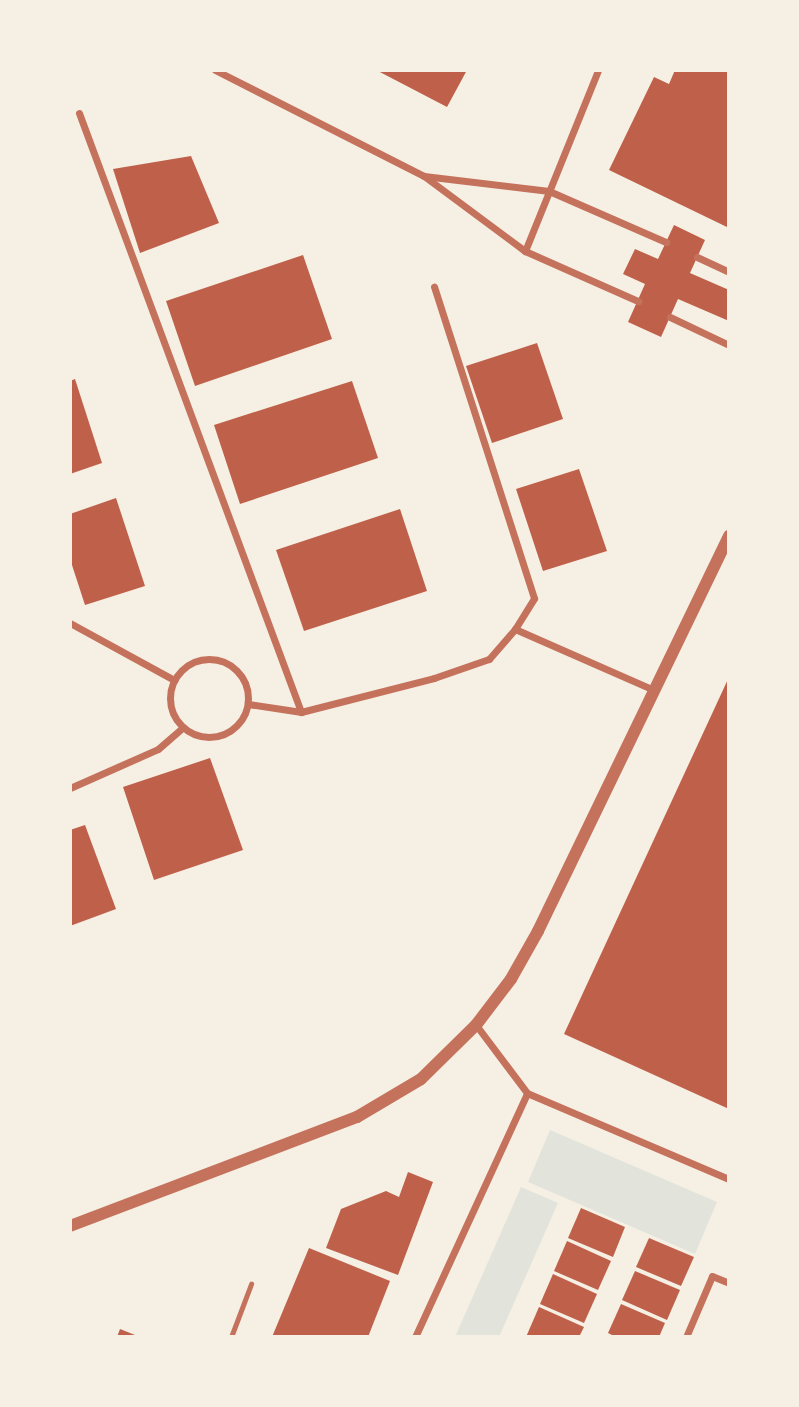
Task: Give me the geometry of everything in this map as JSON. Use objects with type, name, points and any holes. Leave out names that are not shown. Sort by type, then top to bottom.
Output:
[{"type":"street","points":[[215,70],[424,176],[525,251],[638,301]]},
{"type":"street","points":[[525,251],[598,70]]},
{"type":"street","points":[[79,113],[301,712]]},
{"type":"street","points":[[424,176],[550,191],[666,242]]},
{"type":"street","points":[[697,257],[729,272]]},
{"type":"street","points":[[248,704],[301,712],[434,678],[489,659],[515,629],[534,598],[434,287]]},
{"type":"street","points":[[670,317],[729,345]]},
{"type":"street","points":[[70,1226],[357,1117],[421,1079],[476,1025],[510,979],[538,931],[729,536]]},
{"type":"street","points":[[70,623],[174,680]]},
{"type":"street","points":[[515,629],[654,690]]},
{"type":"street","points":[[203,659],[222,660],[237,670],[247,686],[248,704],[241,720],[229,731],[214,737],[197,735],[183,727],[172,713],[170,696],[174,680],[186,666],[203,659]]},
{"type":"street","points":[[70,788],[158,749],[183,727]]},
{"type":"street","points":[[476,1025],[527,1093],[729,1178]]},
{"type":"street","points":[[415,1337],[527,1093]]},
{"type":"street","points":[[686,1337],[712,1276],[729,1283]]},
{"type":"lane","points":[[231,1337],[251,1284]]},
{"type":"shaded area","points":[[550,1130],[717,1202],[695,1254],[528,1182]]},
{"type":"shaded area","points":[[521,1187],[558,1203],[499,1337],[455,1337]]},
{"type":"building","points":[[376,70],[467,70],[447,107]]},
{"type":"building","points":[[675,70],[729,70],[729,228],[609,170],[654,77],[669,84]]},
{"type":"building","points":[[191,156],[219,223],[140,253],[113,169]]},
{"type":"building","points":[[674,225],[705,240],[690,273],[729,290],[729,321],[678,299],[661,337],[628,322],[645,284],[623,274],[635,249],[658,259]]},
{"type":"building","points":[[303,255],[332,339],[195,386],[166,301]]},
{"type":"building","points":[[537,343],[563,419],[492,443],[466,366]]},
{"type":"building","points":[[75,379],[102,463],[70,474],[70,381]]},
{"type":"building","points":[[352,381],[378,458],[240,504],[214,425]]},
{"type":"building","points":[[579,469],[607,551],[543,571],[516,489]]},
{"type":"building","points":[[116,498],[145,586],[85,605],[70,559],[70,514]]},
{"type":"building","points":[[400,509],[427,591],[304,631],[276,550]]},
{"type":"building","points":[[729,677],[729,1109],[564,1034]]},
{"type":"building","points":[[210,758],[243,850],[154,880],[123,787]]},
{"type":"building","points":[[85,825],[116,909],[70,926],[70,830]]},
{"type":"building","points":[[408,1172],[433,1182],[398,1275],[326,1248],[341,1209],[386,1191],[399,1197]]},
{"type":"building","points":[[581,1208],[625,1227],[613,1257],[568,1238]]},
{"type":"building","points":[[649,1238],[694,1257],[681,1286],[636,1267]]},
{"type":"building","points":[[567,1241],[611,1261],[598,1290],[554,1271]]},
{"type":"building","points":[[309,1248],[390,1281],[368,1337],[272,1337]]},
{"type":"building","points":[[635,1271],[680,1290],[667,1320],[622,1300]]},
{"type":"building","points":[[553,1274],[597,1294],[584,1323],[540,1304]]},
{"type":"building","points":[[621,1304],[665,1323],[659,1337],[616,1337],[608,1333]]},
{"type":"building","points":[[539,1307],[584,1327],[579,1337],[526,1337]]},
{"type":"building","points":[[120,1329],[140,1337],[117,1337]]}]
